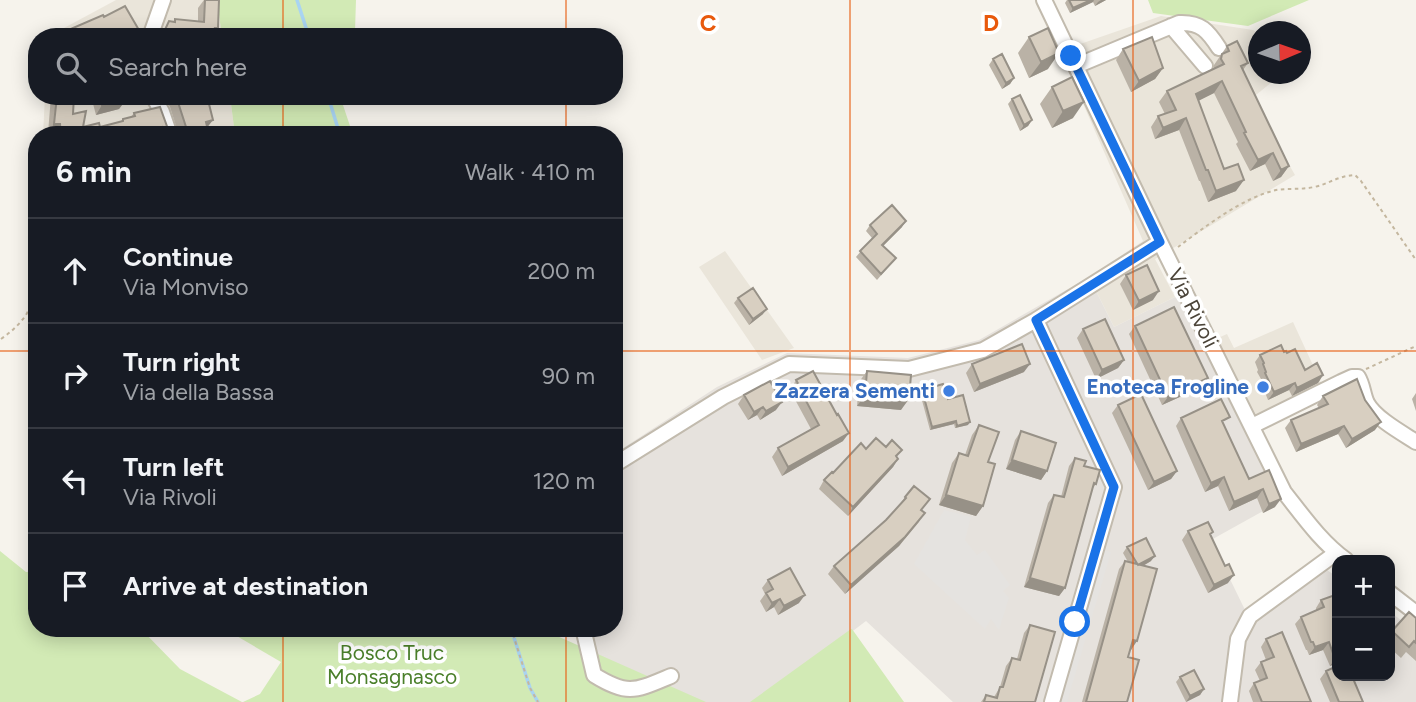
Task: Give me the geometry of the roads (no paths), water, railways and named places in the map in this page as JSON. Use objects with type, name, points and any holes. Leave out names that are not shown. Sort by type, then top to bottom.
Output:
[{"type":"street","points":[[153,28],[163,0]]},
{"type":"street","name":"Via Rivoli","points":[[1044,0],[1284,492],[1307,522],[1340,555]]},
{"type":"street","points":[[1076,66],[1171,26],[1187,23],[1204,28],[1219,48]]},
{"type":"street","points":[[1171,26],[1205,66]]},
{"type":"street","points":[[158,105],[167,126]]},
{"type":"street","points":[[623,459],[723,397],[789,365],[909,369],[983,350],[1163,248]]},
{"type":"street","points":[[1036,320],[1114,487],[1052,702]]},
{"type":"street","points":[[1252,426],[1341,382],[1358,377],[1371,409],[1416,442]]},
{"type":"street","points":[[1230,702],[1238,639],[1250,616],[1332,562]]},
{"type":"street","points":[[1395,597],[1416,612]]},
{"type":"street","points":[[585,637],[594,675],[611,685],[625,690],[647,687],[671,676]]},
{"type":"waterway","points":[[297,0],[306,28]]},
{"type":"waterway","points":[[331,105],[337,126]]},
{"type":"waterway","points":[[514,637],[530,688],[538,702]]},
{"type":"place","name":"Enoteca Frogline","points":[[1263,387]]},
{"type":"place","name":"Zazzera Sementi","points":[[949,391]]},
{"type":"park label","name":"Bosco Truc Monsagnasco","points":[[392,665]]}]
